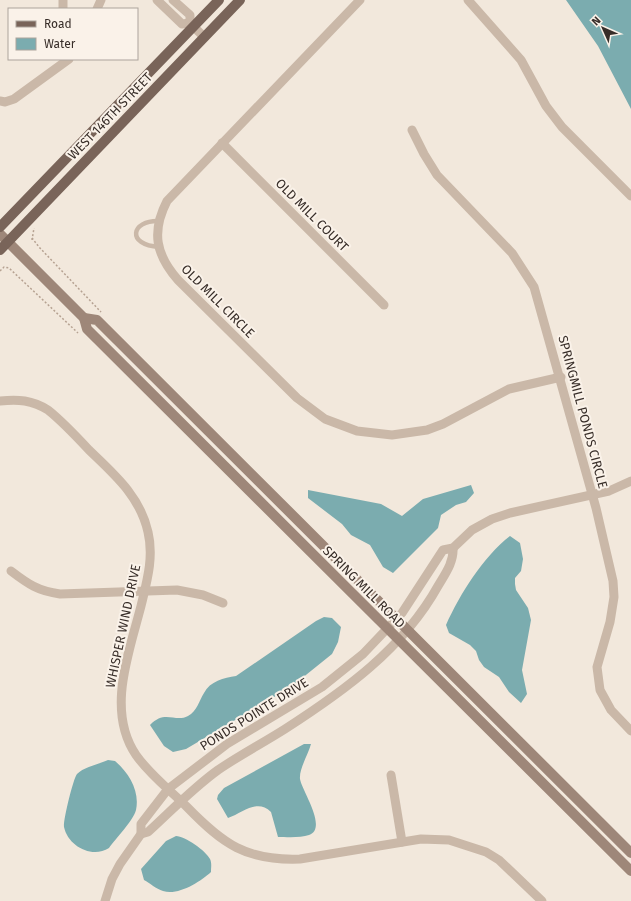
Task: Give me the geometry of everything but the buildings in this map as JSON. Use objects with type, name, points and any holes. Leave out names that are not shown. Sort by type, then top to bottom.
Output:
[{"type":"main road","name":"WEST 146TH STREET","points":[[0,228],[192,25],[219,0]]},
{"type":"main road","name":"WEST 146TH STREET","points":[[0,250],[240,0]]},
{"type":"street","points":[[156,0],[182,24],[192,25]]},
{"type":"street","points":[[173,0],[190,15],[192,25],[204,37]]},
{"type":"street","name":"OLD MILL CIRCLE","points":[[360,0],[167,201],[159,221],[157,234],[159,247],[168,269],[297,398],[325,418],[357,431],[392,435],[427,430],[443,424],[509,390],[561,377]]},
{"type":"street","points":[[468,0],[521,60],[546,106],[562,127],[631,196]]},
{"type":"street","points":[[0,101],[5,102],[14,99],[68,60]]},
{"type":"street","name":"SPRINGMILL PONDS CIRCLE","points":[[412,130],[436,175],[512,253],[527,273],[539,300],[561,377],[609,560],[614,596],[610,622],[598,667],[600,690],[611,710],[631,732]]},
{"type":"street","name":"OLD MILL COURT","points":[[222,143],[384,305]]},
{"type":"street","name":"SPRING MILL ROAD","points":[[0,234],[84,318],[87,329],[393,624]]},
{"type":"street","name":"SPRING MILL ROAD","points":[[84,318],[97,320],[403,634],[631,853]]},
{"type":"street","name":"WHISPER WIND DRIVE","points":[[0,401],[22,400],[40,405],[48,410],[130,492],[143,513],[150,542],[150,565],[124,674],[121,696],[122,714],[126,734],[136,755],[146,768],[216,835],[229,845],[259,856],[281,860],[300,859],[421,839],[449,840],[486,852],[512,872],[542,901]]},
{"type":"street","name":"PONDS POINTE DRIVE","points":[[105,901],[117,869],[141,834],[141,824],[168,789],[227,744],[322,687],[363,654],[393,624],[442,550],[453,548],[472,530],[492,519],[510,513],[592,495],[609,490],[631,480]]},
{"type":"street","name":"PONDS POINTE DRIVE","points":[[141,834],[148,832],[219,769],[333,698],[362,675],[403,634],[426,608],[454,558],[453,548]]},
{"type":"street","points":[[11,571],[39,590],[60,594],[145,590],[185,591],[203,595],[223,603]]},
{"type":"street","name":"SPRING MILL ROAD","points":[[403,634],[631,872]]},
{"type":"street","points":[[391,775],[402,842]]},
{"type":"lane","points":[[159,221],[152,221],[143,224],[139,228],[136,235],[137,239],[144,245],[159,247]]},
{"type":"path","points":[[0,270],[4,267]]},
{"type":"water","points":[[566,0],[631,0],[631,109],[598,46]]},
{"type":"water","points":[[471,485],[474,493],[466,502],[456,505],[441,515],[438,528],[393,573],[383,567],[370,545],[351,535],[342,524],[308,498],[308,490],[381,504],[402,516],[423,499]]},
{"type":"water","points":[[510,536],[520,543],[523,559],[521,571],[515,578],[515,584],[516,590],[528,608],[531,620],[522,670],[527,694],[521,703],[509,692],[499,677],[484,667],[479,660],[476,651],[470,645],[449,633],[446,625],[458,601],[473,577],[491,554]]},
{"type":"water","points":[[324,617],[332,618],[341,627],[338,642],[332,654],[291,687],[186,749],[173,752],[164,746],[150,725],[155,720],[165,717],[183,718],[188,716],[196,709],[204,693],[214,683],[222,679],[236,676]]},
{"type":"water","points":[[304,744],[311,744],[302,766],[300,779],[315,817],[316,825],[314,831],[309,835],[302,837],[278,837],[271,812],[260,806],[255,806],[228,818],[217,799],[218,795],[224,788]]},
{"type":"water","points":[[108,760],[115,761],[129,777],[135,789],[137,803],[136,810],[128,824],[109,848],[95,852],[88,851],[76,845],[66,834],[64,823],[67,809],[77,774]]},
{"type":"water","points":[[176,836],[185,838],[195,844],[208,856],[211,861],[211,872],[195,884],[182,890],[175,892],[163,891],[144,880],[141,869],[166,841]]}]
